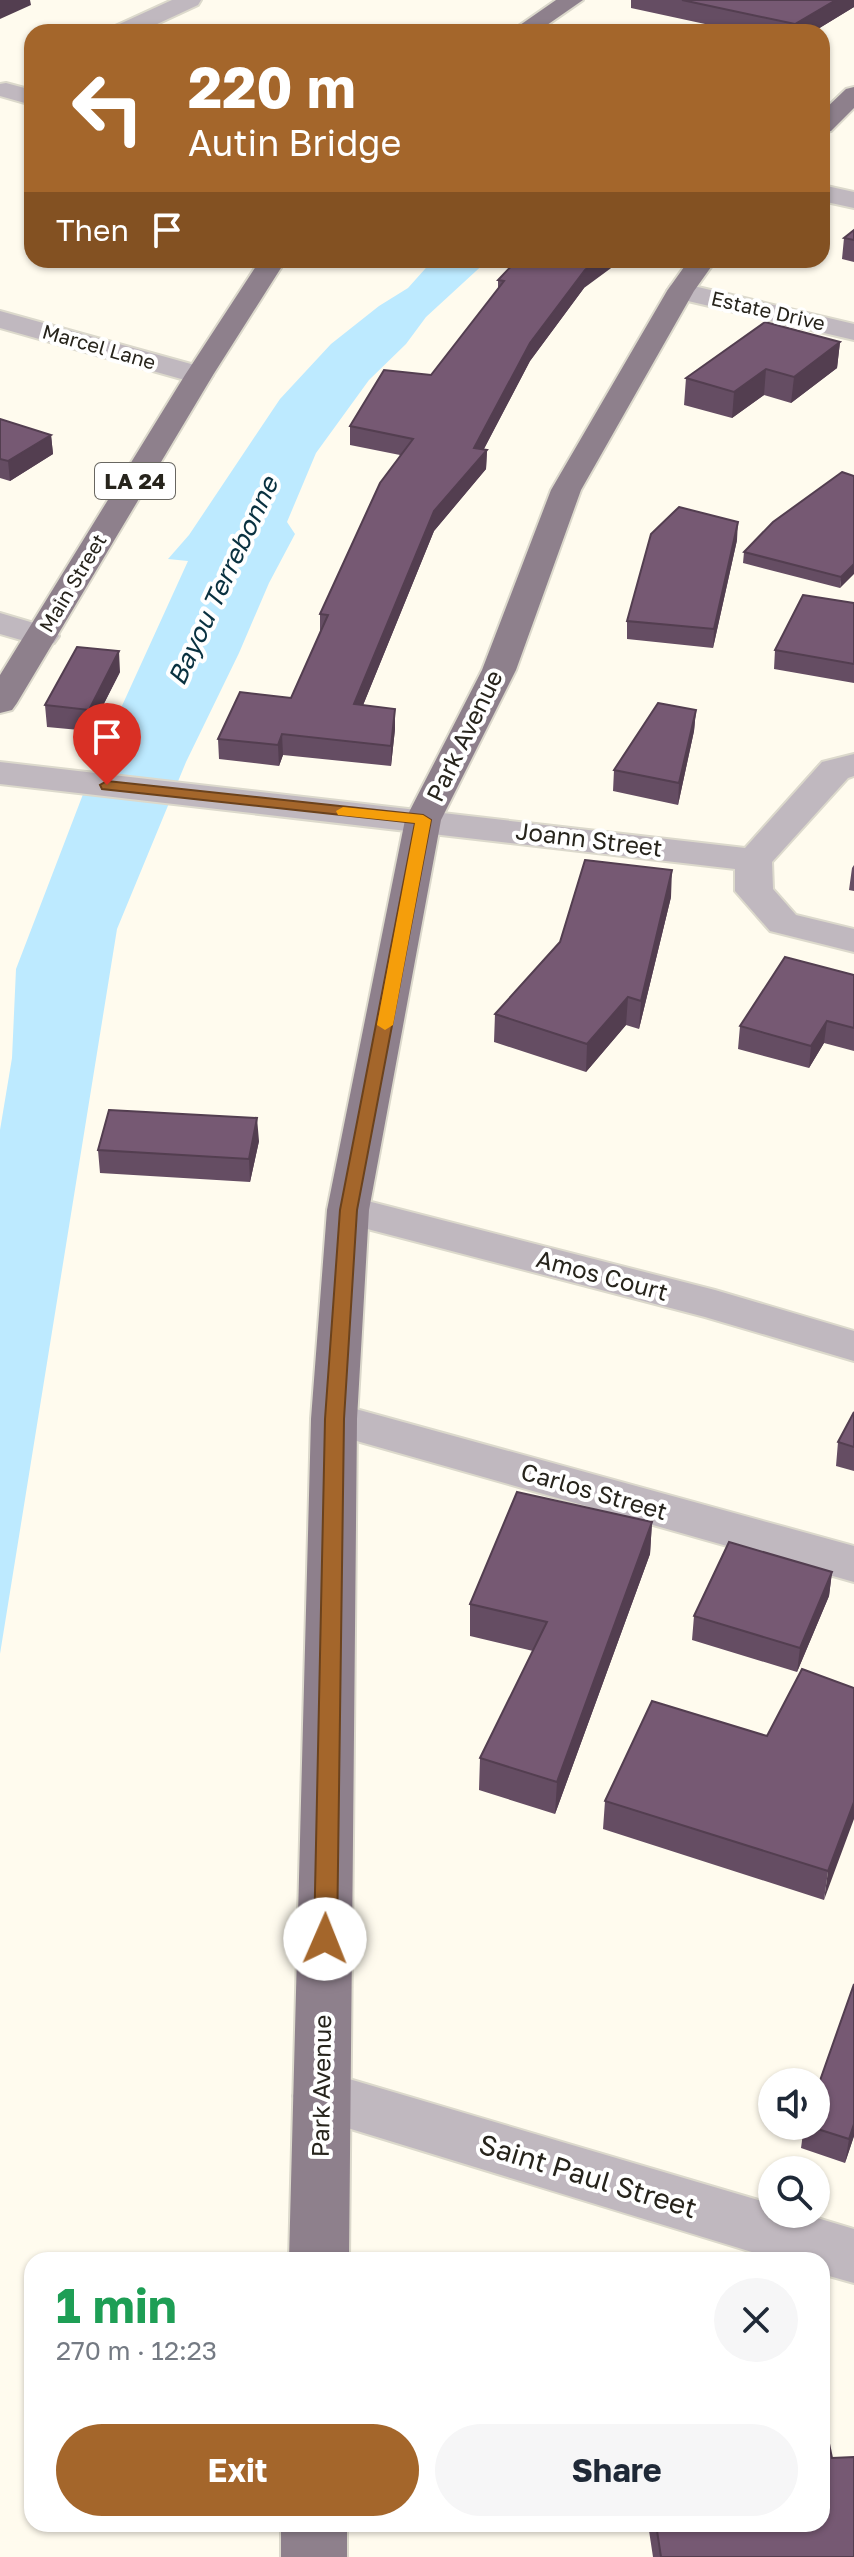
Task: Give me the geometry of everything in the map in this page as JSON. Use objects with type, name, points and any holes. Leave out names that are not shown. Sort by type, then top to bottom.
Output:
[{"type":"main road","points":[[534,24],[572,0]]},
{"type":"main road","points":[[830,118],[854,94]]},
{"type":"main road","name":"Main Street","points":[[0,703],[199,375],[268,268]]},
{"type":"main road","name":"Park Avenue","points":[[319,2252],[334,1419],[348,1210],[423,820],[499,670],[566,490],[692,275]]},
{"type":"main road","points":[[314,2532],[314,2557]]},
{"type":"street","points":[[138,24],[190,0]]},
{"type":"street","points":[[6,90],[24,96]]},
{"type":"street","points":[[830,195],[854,200]]},
{"type":"street","name":"Estate Drive","points":[[692,275],[854,310]]},
{"type":"street","name":"Estate Drive","points":[[692,275],[854,332]]},
{"type":"street","name":"Marcel Lane","points":[[0,319],[199,375]]},
{"type":"street","points":[[0,623],[42,636]]},
{"type":"street","points":[[854,765],[835,770],[754,860],[754,891],[783,923],[854,941]]},
{"type":"street","name":"Joann Street","points":[[0,773],[754,860]]},
{"type":"street","name":"Amos Court","points":[[348,1210],[715,1305],[854,1346]]},
{"type":"street","name":"Carlos Street","points":[[334,1419],[854,1564]]},
{"type":"street","name":"Saint Paul Street","points":[[322,2096],[854,2256]]},
{"type":"water","name":"Bayou Terrebonne","points":[[426,268],[479,268],[426,317],[406,344],[369,380],[316,453],[287,522],[295,534],[186,762],[117,929],[0,1654],[0,1130],[12,1058],[16,969],[90,776],[188,561],[168,559],[189,535],[280,399],[331,344],[379,306],[408,288]]},
{"type":"building","points":[[682,0],[836,0],[795,24]]},
{"type":"building","points":[[854,230],[854,240],[844,238]]},
{"type":"building","points":[[509,268],[588,268],[530,343],[474,448],[487,450],[434,511],[354,704],[395,709],[391,746],[282,734],[278,745],[218,739],[240,692],[291,698],[328,615],[320,614],[380,483],[413,439],[350,426],[384,370],[431,375],[504,281],[498,280]]},
{"type":"building","points":[[765,322],[840,342],[794,377],[766,369],[734,392],[686,378]]},
{"type":"building","points":[[0,419],[51,435],[8,461],[0,459]]},
{"type":"building","points":[[842,472],[854,476],[854,564],[841,577],[744,552],[773,522]]},
{"type":"building","points":[[679,507],[738,522],[714,629],[627,621],[651,534]]},
{"type":"building","points":[[803,595],[854,603],[854,664],[775,650]]},
{"type":"building","points":[[77,647],[119,651],[89,710],[45,705]]},
{"type":"building","points":[[658,703],[696,710],[679,783],[614,770]]},
{"type":"building","points":[[585,860],[672,870],[641,1001],[628,997],[587,1044],[495,1014],[560,942]]},
{"type":"building","points":[[785,957],[854,975],[854,1028],[827,1021],[811,1046],[740,1026]]},
{"type":"building","points":[[109,1110],[257,1118],[249,1159],[98,1150]]},
{"type":"building","points":[[854,1412],[854,1447],[838,1442]]},
{"type":"building","points":[[517,1492],[652,1522],[557,1782],[480,1758],[547,1622],[470,1604]]},
{"type":"building","points":[[729,1542],[832,1572],[800,1648],[694,1616]]},
{"type":"building","points":[[802,1669],[854,1688],[854,1802],[828,1871],[605,1801],[652,1701],[767,1736]]},
{"type":"building","points":[[854,1984],[854,2124],[849,2139],[830,2133],[830,2068],[824,2068]]},
{"type":"building","points":[[830,2448],[832,2458],[854,2457],[854,2557],[661,2557],[657,2532],[830,2532]]},
{"type":"slow traffic","points":[[343,811],[423,820],[385,1025]]},
{"type":"route","points":[[107,785],[423,820],[348,1210],[334,1419],[325,1939]]}]
